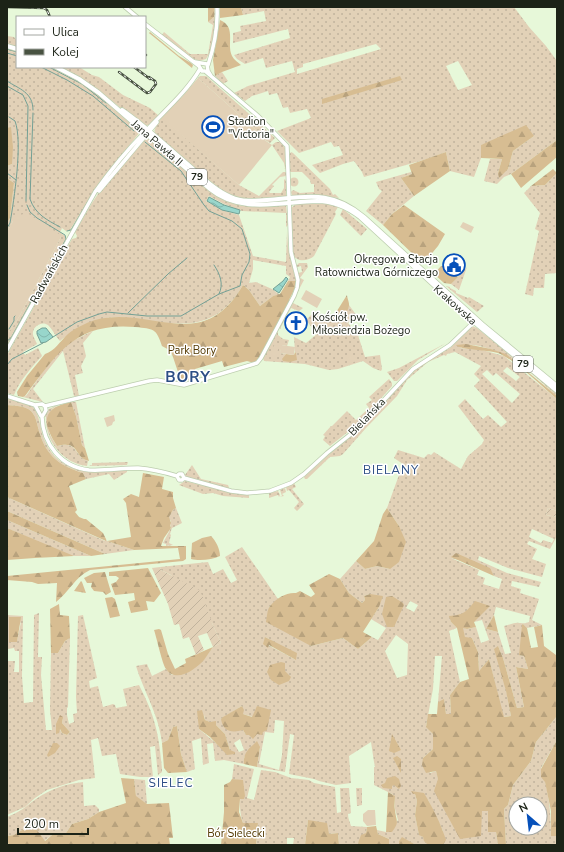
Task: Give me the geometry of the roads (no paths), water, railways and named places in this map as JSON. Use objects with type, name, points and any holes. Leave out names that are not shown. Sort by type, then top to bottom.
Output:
[{"type":"main road","name":"Jana Pawła II","points":[[58,68],[86,84],[149,132],[212,186],[227,196],[248,201],[289,200]]},
{"type":"main road","name":"Krakowska","points":[[289,200],[311,197],[327,198],[339,201],[352,207],[482,324],[557,386]]},
{"type":"main road","name":"Krakowska","points":[[289,200],[327,201],[339,204],[360,217],[473,321],[557,391]]},
{"type":"street","points":[[125,7],[136,16]]},
{"type":"street","points":[[149,132],[204,67],[211,55],[217,18],[217,7]]},
{"type":"street","points":[[37,406],[42,415],[47,407],[65,401],[149,381],[184,384],[259,362],[293,299],[298,286],[291,252],[288,148],[286,144],[258,116],[213,79],[204,67],[191,61],[146,25]]},
{"type":"street","name":"Radwańskich","points":[[92,199],[149,132]]},
{"type":"street","name":"Radwańskich","points":[[7,350],[104,180],[149,132]]},
{"type":"street","name":"Bielańska","points":[[42,415],[43,430],[47,440],[54,452],[71,465],[83,469],[146,469],[177,476],[179,480],[184,478],[237,492],[266,492],[285,486],[295,480],[360,426],[415,367],[450,345],[473,321]]},
{"type":"street","points":[[7,396],[37,406],[42,404],[47,407]]},
{"type":"water","points":[[209,197],[224,205],[240,210],[239,214],[222,210],[207,201]]},
{"type":"water","points":[[286,277],[288,279],[279,293],[273,289],[283,281]]},
{"type":"water","points":[[42,328],[46,328],[53,337],[46,342],[41,343],[37,331]]},
{"type":"waterway","points":[[7,44],[16,47]]},
{"type":"waterway","points":[[7,49],[16,52]]},
{"type":"waterway","points":[[7,53],[16,56]]},
{"type":"waterway","points":[[43,68],[67,80],[93,96],[134,131]]},
{"type":"waterway","points":[[51,68],[82,84],[106,103]]},
{"type":"waterway","points":[[7,81],[28,95],[31,99],[33,110]]},
{"type":"waterway","points":[[7,86],[23,95],[28,106],[26,201]]},
{"type":"waterway","points":[[33,113],[30,199],[38,213],[60,227]]},
{"type":"waterway","points":[[7,228],[10,223],[12,213],[18,156],[17,130],[15,121],[9,117]]},
{"type":"waterway","points":[[53,337],[77,322],[107,312],[147,316],[181,316],[219,294],[240,286],[242,275],[249,262],[250,254],[242,229],[232,221],[209,211],[181,171],[145,142]]},
{"type":"waterway","points":[[7,173],[16,180]]},
{"type":"waterway","points":[[67,231],[71,230],[88,201]]},
{"type":"waterway","points":[[7,341],[11,338],[66,239],[65,235],[30,212],[27,205]]},
{"type":"waterway","points":[[128,313],[168,274],[187,258]]},
{"type":"waterway","points":[[214,265],[221,279],[219,294]]},
{"type":"waterway","points":[[9,329],[15,316]]},
{"type":"waterway","points":[[7,365],[12,359],[43,343]]},
{"type":"railway","points":[[7,7],[44,8],[47,10],[50,16]]},
{"type":"railway","points":[[135,68],[150,79]]},
{"type":"railway","points":[[119,72],[147,93],[150,92],[156,84],[155,81],[149,77]]},
{"type":"place","name":"Stadion \"Victoria\"","points":[[213,127]]},
{"type":"place","name":"Okręgowa Stacja Ratownictwa Górniczego","points":[[454,265]]},
{"type":"place","name":"Kościół pw. Miłosierdzia Bożego","points":[[296,323]]},
{"type":"district","name":"BORY","points":[[188,377]]},
{"type":"district","name":"BIELANY","points":[[391,470]]},
{"type":"district","name":"SIELEC","points":[[171,783]]},
{"type":"park label","name":"Park Bory","points":[[192,350]]},
{"type":"park label","name":"Bór Sielecki","points":[[236,833]]}]
